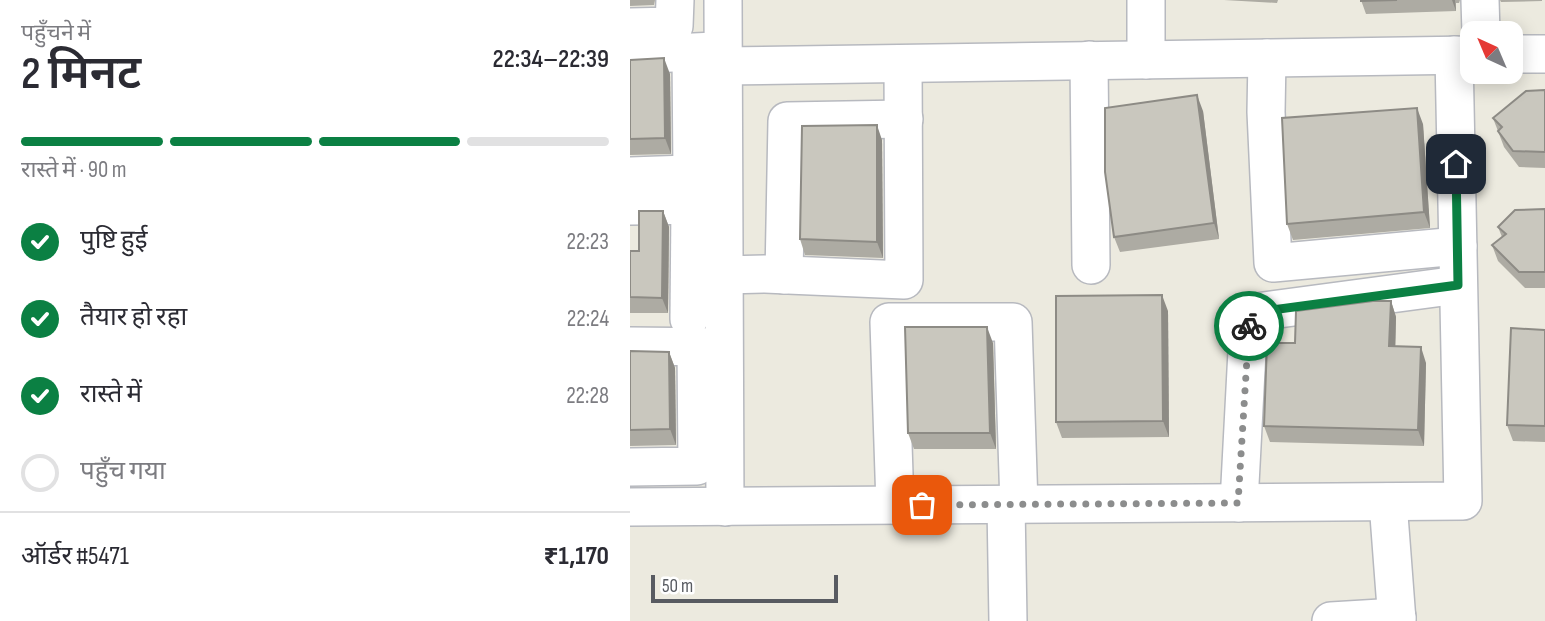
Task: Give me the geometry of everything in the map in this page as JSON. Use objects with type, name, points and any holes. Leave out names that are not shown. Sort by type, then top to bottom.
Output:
[{"type":"street","points":[[630,27],[674,26],[675,0]]},
{"type":"street","points":[[630,467],[697,466],[708,332],[707,189],[712,56],[723,0]]},
{"type":"street","points":[[1146,0],[1146,60]]},
{"type":"street","points":[[1475,21],[1480,0]]},
{"type":"street","points":[[630,55],[903,64],[1268,58],[1460,48]]},
{"type":"street","points":[[1523,54],[1545,54]]},
{"type":"street","points":[[1268,58],[1266,112],[1273,263],[1458,246]]},
{"type":"street","points":[[1089,61],[1091,265]]},
{"type":"street","points":[[724,275],[904,280],[903,64]]},
{"type":"street","points":[[630,507],[1463,502],[1458,246],[1467,84]]},
{"type":"street","points":[[784,275],[787,121],[904,119]]},
{"type":"street","points":[[630,176],[707,189]]},
{"type":"street","points":[[630,206],[707,189]]},
{"type":"street","points":[[707,189],[724,275],[708,332],[725,506]]},
{"type":"street","points":[[1238,503],[1250,313],[1458,285]]},
{"type":"street","points":[[630,321],[708,332]]},
{"type":"street","points":[[895,505],[889,322],[1013,322],[1013,505],[1008,621]]},
{"type":"street","points":[[630,346],[708,332]]},
{"type":"street","points":[[1331,621],[1397,619],[1388,502]]},
{"type":"building","points":[[664,58],[665,138],[630,139],[630,60]]},
{"type":"building","points":[[1545,90],[1545,152],[1513,151],[1498,131],[1502,127],[1493,118],[1526,91]]},
{"type":"building","points":[[1197,95],[1214,223],[1114,237],[1105,172],[1105,108]]},
{"type":"building","points":[[1417,108],[1424,212],[1287,224],[1282,118]]},
{"type":"building","points":[[877,125],[877,242],[800,239],[802,126]]},
{"type":"building","points":[[1545,209],[1545,272],[1519,272],[1492,245],[1506,234],[1498,227],[1515,210]]},
{"type":"building","points":[[639,211],[663,211],[662,298],[630,297],[630,251],[639,251]]},
{"type":"building","points":[[1162,295],[1163,421],[1056,422],[1056,296]]},
{"type":"building","points":[[1391,301],[1389,346],[1421,347],[1418,430],[1264,426],[1267,343],[1295,343],[1296,311]]},
{"type":"building","points":[[905,327],[987,327],[990,433],[908,433]]},
{"type":"building","points":[[1511,328],[1545,330],[1545,426],[1507,425]]},
{"type":"building","points":[[630,351],[669,352],[670,429],[630,430]]},
{"type":"way so far","points":[[922,505],[1238,503],[1249,326]]},
{"type":"route","points":[[1249,326],[1250,313],[1458,285],[1456,164]]}]
